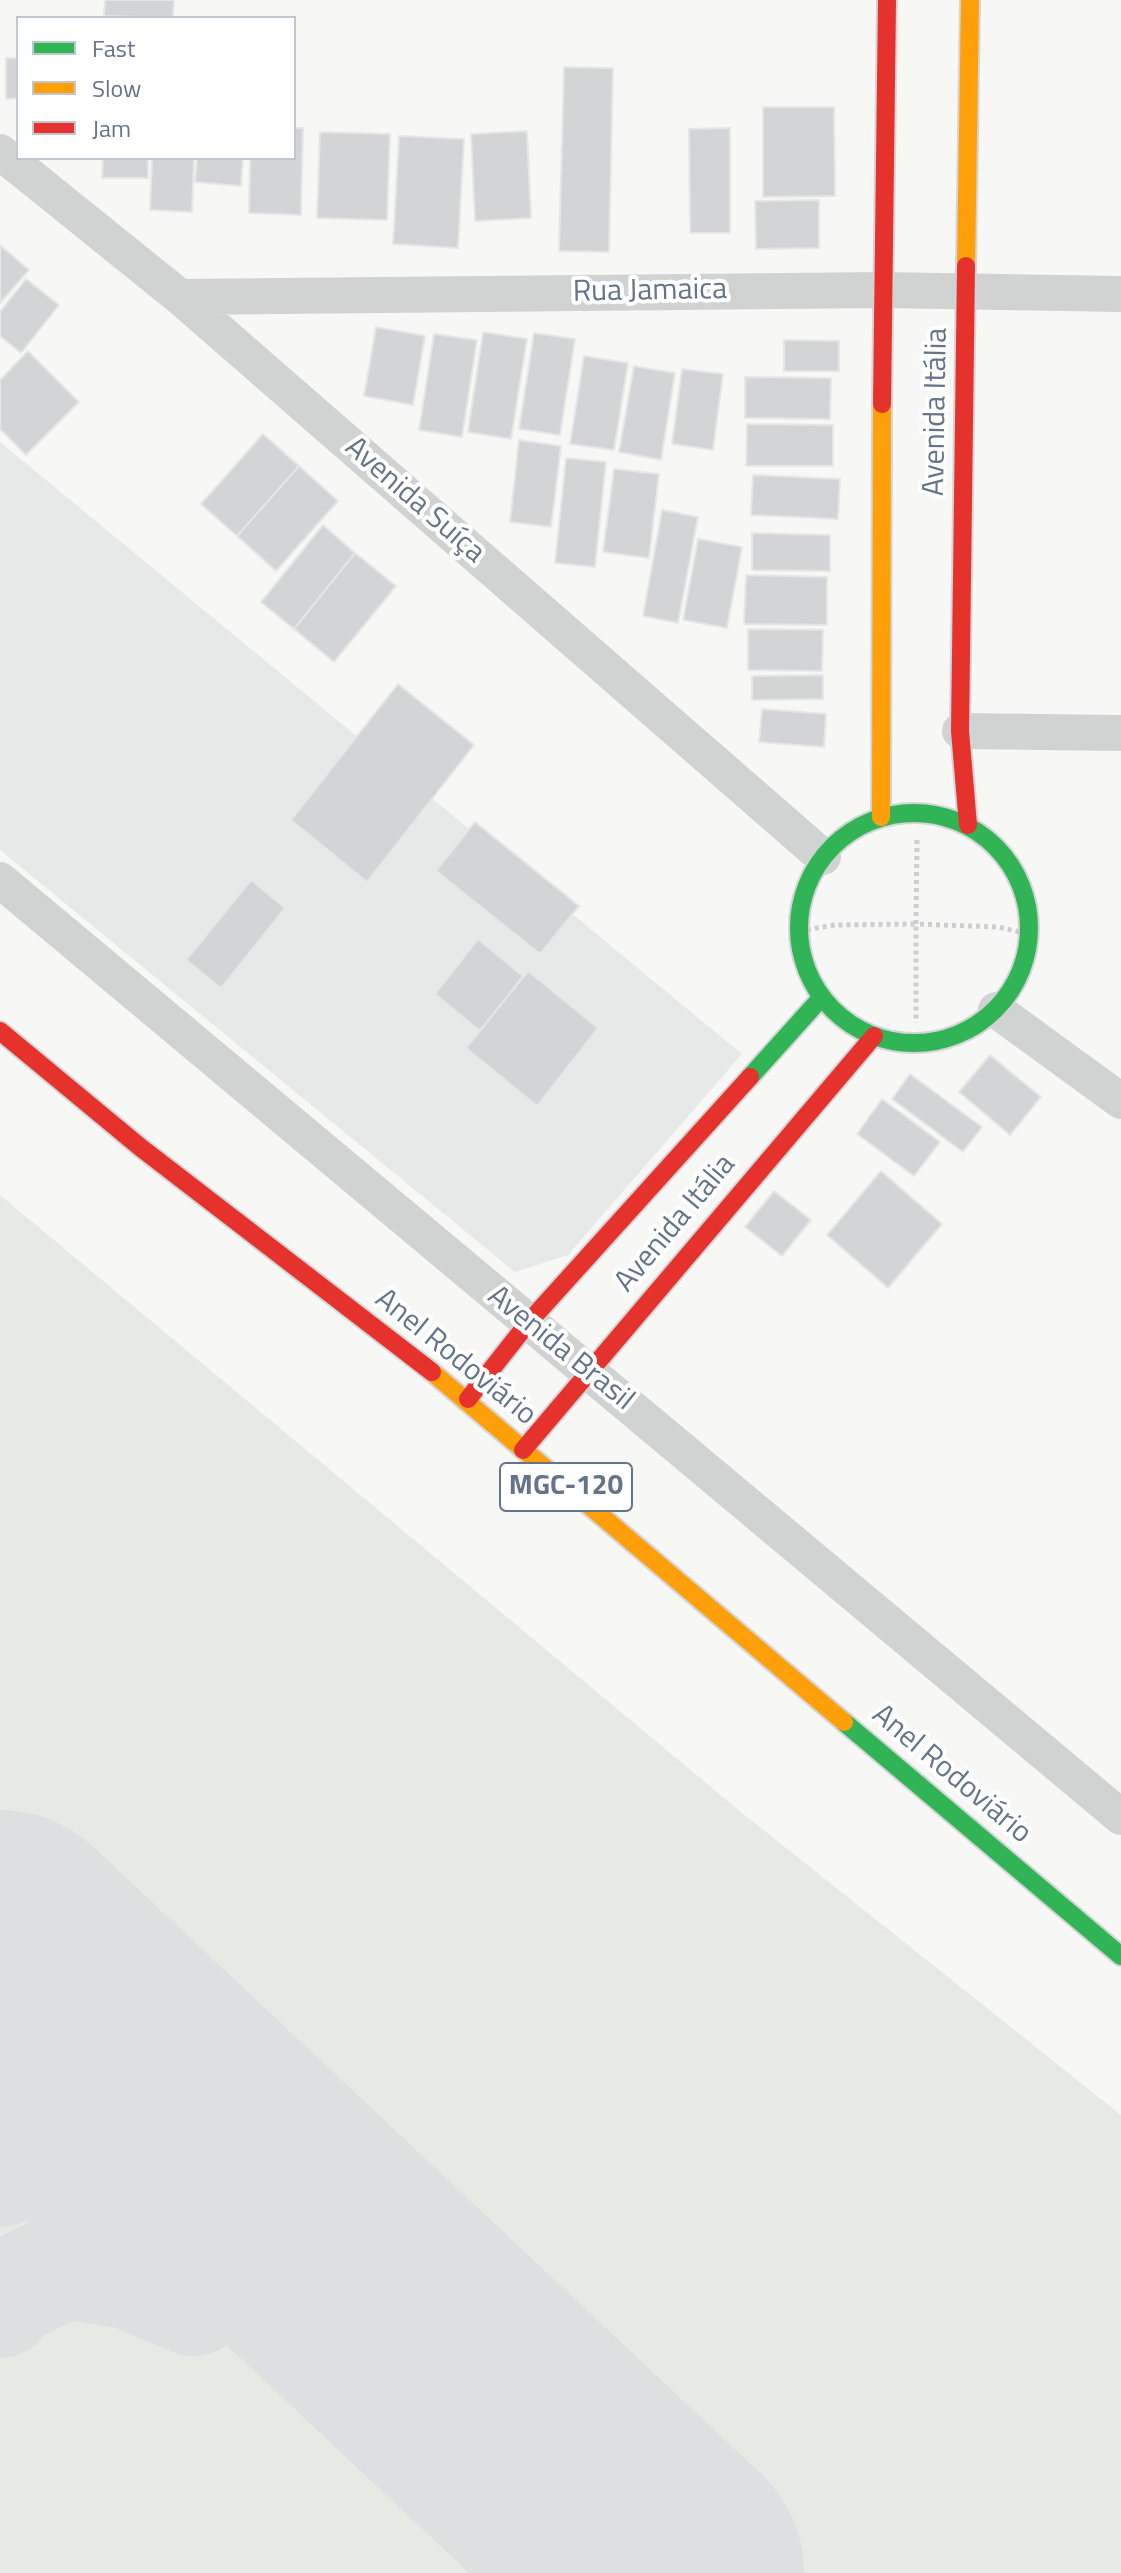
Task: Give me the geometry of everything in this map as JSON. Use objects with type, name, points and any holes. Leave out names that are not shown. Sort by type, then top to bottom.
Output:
[{"type":"street","name":"Avenida Itália","points":[[881,817],[882,290],[887,0]]},
{"type":"street","name":"Avenida Itália","points":[[968,825],[960,731],[970,0]]},
{"type":"street","name":"Avenida Suíça","points":[[0,152],[180,297],[823,857]]},
{"type":"street","name":"Rua Jamaica","points":[[180,297],[882,290],[1121,294]]},
{"type":"street","points":[[960,731],[1121,733]]},
{"type":"street","points":[[915,812],[968,825],[994,845],[1014,871],[1027,902],[1029,934],[1019,975],[996,1010],[960,1034],[916,1044],[874,1036],[845,1021],[822,997],[805,966],[799,931],[805,892],[823,857],[849,832],[881,817],[915,812]]},
{"type":"street","name":"Avenida Brasil","points":[[0,880],[1121,1817]]},
{"type":"street","name":"Avenida Itália","points":[[468,1399],[528,1323],[822,997]]},
{"type":"street","points":[[996,1010],[1121,1101]]},
{"type":"street","name":"Anel Rodoviário","points":[[0,1031],[140,1147],[468,1399],[523,1450],[1121,1956]]},
{"type":"street","name":"Avenida Itália","points":[[523,1450],[874,1036]]},
{"type":"path","points":[[915,812],[916,1044]]},
{"type":"path","points":[[799,931],[835,925],[916,924],[998,927],[1029,934]]},
{"type":"shaded area","points":[[0,442],[742,1054],[568,1255],[515,1272],[0,850]]},
{"type":"shaded area","points":[[0,1195],[741,1812],[1121,2115],[1121,2573],[0,2573]]},
{"type":"building","points":[[105,0],[174,0],[173,16],[104,16]]},
{"type":"building","points":[[6,58],[16,58],[16,98],[6,99]]},
{"type":"building","points":[[564,67],[613,68],[609,252],[559,251]]},
{"type":"building","points":[[763,107],[834,107],[835,196],[763,197]]},
{"type":"building","points":[[296,128],[303,128],[301,215],[249,213],[250,160],[296,160]]},
{"type":"building","points":[[730,128],[730,233],[690,233],[689,129]]},
{"type":"building","points":[[527,131],[531,218],[475,221],[471,134]]},
{"type":"building","points":[[320,132],[390,134],[387,220],[317,218]]},
{"type":"building","points":[[399,136],[464,139],[458,248],[393,244]]},
{"type":"building","points":[[103,160],[148,160],[148,178],[102,178]]},
{"type":"building","points":[[152,160],[194,160],[192,212],[150,210]]},
{"type":"building","points":[[197,160],[243,160],[241,186],[195,182]]},
{"type":"building","points":[[819,200],[819,248],[756,249],[755,201]]},
{"type":"building","points":[[0,245],[29,270],[0,303]]},
{"type":"building","points":[[26,279],[59,305],[21,353],[0,336],[0,312]]},
{"type":"building","points":[[376,327],[425,336],[413,405],[364,396]]},
{"type":"building","points":[[483,332],[527,339],[511,439],[468,432]]},
{"type":"building","points":[[534,333],[575,339],[560,435],[519,429]]},
{"type":"building","points":[[434,334],[477,340],[462,437],[419,430]]},
{"type":"building","points":[[784,340],[839,341],[839,371],[784,371]]},
{"type":"building","points":[[28,351],[79,402],[26,455],[0,429],[0,380]]},
{"type":"building","points":[[584,356],[628,363],[614,450],[570,444]]},
{"type":"building","points":[[634,366],[675,373],[661,460],[619,452]]},
{"type":"building","points":[[682,369],[723,374],[713,450],[672,444]]},
{"type":"building","points":[[745,377],[831,378],[830,419],[745,418]]},
{"type":"building","points":[[747,424],[833,425],[833,466],[746,466]]},
{"type":"building","points":[[263,434],[299,466],[237,536],[201,504]]},
{"type":"building","points":[[519,440],[561,446],[551,527],[510,522]]},
{"type":"building","points":[[566,458],[606,462],[595,567],[555,563]]},
{"type":"building","points":[[299,466],[338,501],[276,571],[237,536]]},
{"type":"building","points":[[614,469],[659,474],[649,558],[603,552]]},
{"type":"building","points":[[753,475],[840,479],[838,519],[751,515]]},
{"type":"building","points":[[662,510],[698,517],[678,623],[643,616]]},
{"type":"building","points":[[323,525],[355,553],[294,629],[261,602]]},
{"type":"building","points":[[752,533],[830,535],[830,571],[752,570]]},
{"type":"building","points":[[698,539],[742,547],[727,628],[683,620]]},
{"type":"building","points":[[355,553],[396,586],[334,662],[294,629]]},
{"type":"building","points":[[746,575],[827,577],[827,625],[744,624]]},
{"type":"building","points":[[748,629],[823,630],[822,671],[748,670]]},
{"type":"building","points":[[823,675],[823,699],[752,700],[752,676]]},
{"type":"building","points":[[398,684],[474,745],[367,882],[291,820]]},
{"type":"building","points":[[762,709],[826,714],[824,747],[759,742]]},
{"type":"building","points":[[475,822],[579,906],[540,954],[436,871]]},
{"type":"building","points":[[251,880],[285,908],[221,988],[186,960]]},
{"type":"building","points":[[478,939],[523,976],[480,1031],[435,994]]},
{"type":"building","points":[[528,971],[598,1028],[537,1106],[466,1048]]},
{"type":"building","points":[[990,1055],[1041,1097],[1010,1135],[959,1092]]},
{"type":"building","points":[[910,1074],[982,1127],[963,1152],[892,1099]]},
{"type":"building","points":[[882,1099],[940,1142],[914,1176],[857,1134]]},
{"type":"building","points":[[881,1171],[942,1224],[888,1288],[827,1235]]},
{"type":"building","points":[[774,1191],[811,1220],[782,1256],[745,1227]]},
{"type":"taxiway","points":[[0,2122],[194,2302]]},
{"type":"taxiway","points":[[0,2173],[62,2148],[109,2145],[157,2151],[203,2164],[245,2184],[284,2213]]},
{"type":"taxiway","points":[[0,2304],[10,2292],[65,2265],[129,2275],[193,2302]]},
{"type":"runway","points":[[0,1946],[668,2573]]},
{"type":"traffic: fast","points":[[914,813],[958,822],[995,847],[1020,884],[1029,928],[1020,972],[995,1009],[958,1034],[914,1043],[870,1034],[833,1009],[808,972],[799,928],[808,884],[833,847],[870,822],[914,813]]},
{"type":"traffic: fast","points":[[750,1077],[822,997]]},
{"type":"traffic: fast","points":[[844,1722],[1121,1956]]},
{"type":"traffic: slow","points":[[966,266],[970,0]]},
{"type":"traffic: slow","points":[[881,817],[882,404]]},
{"type":"traffic: slow","points":[[432,1372],[844,1722]]},
{"type":"traffic: jam","points":[[882,404],[887,0]]},
{"type":"traffic: jam","points":[[966,266],[960,731],[968,825]]},
{"type":"traffic: jam","points":[[0,1031],[140,1147],[432,1372]]},
{"type":"traffic: jam","points":[[523,1450],[874,1036]]},
{"type":"traffic: jam","points":[[468,1399],[528,1323],[750,1077]]}]
